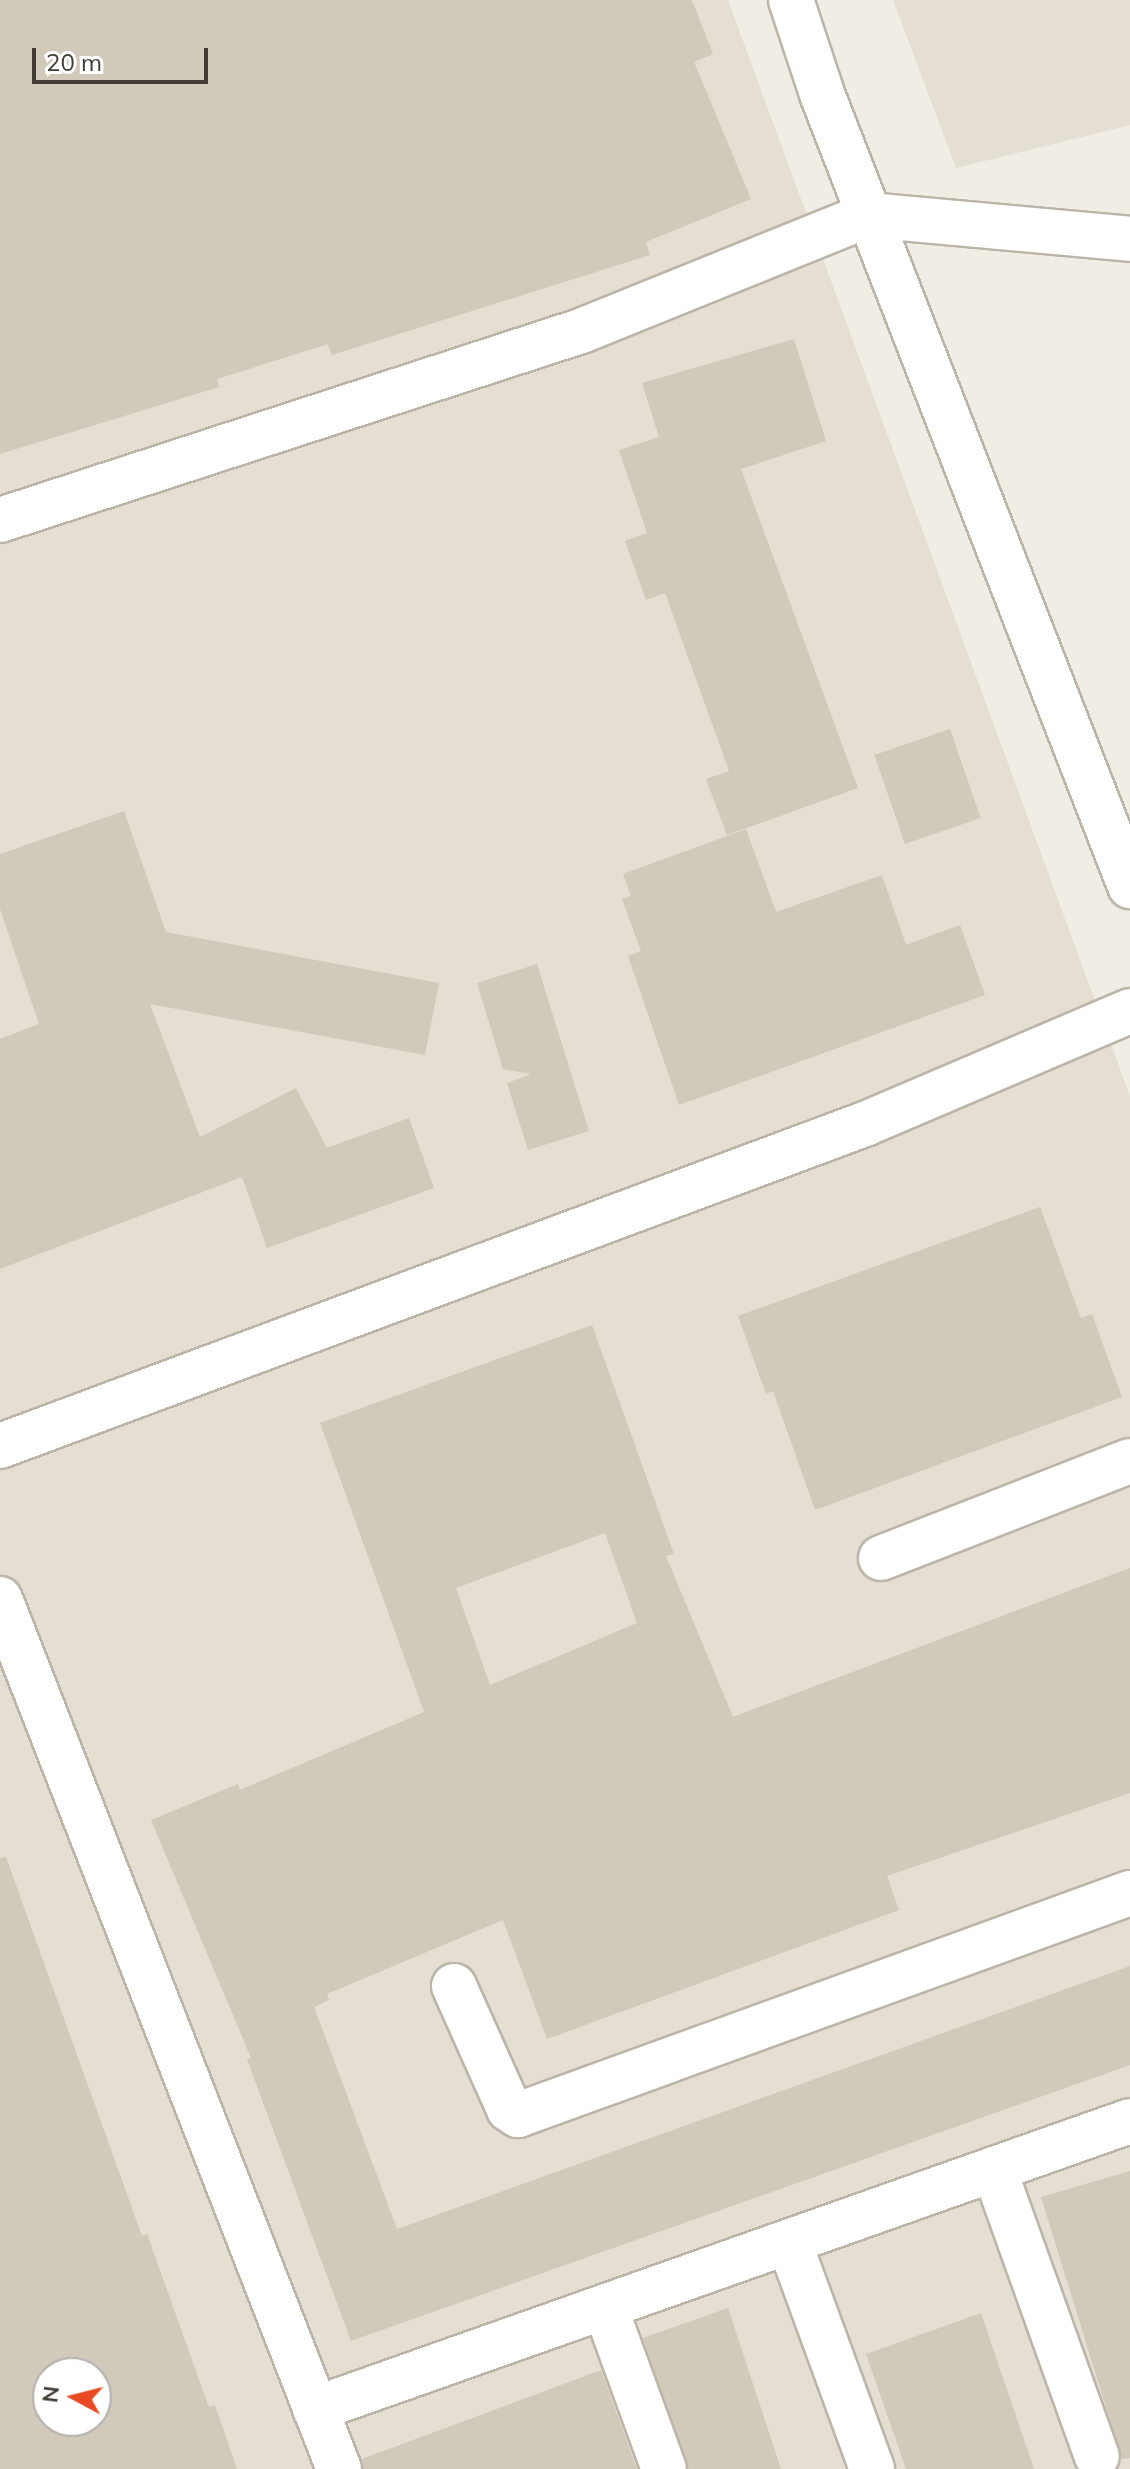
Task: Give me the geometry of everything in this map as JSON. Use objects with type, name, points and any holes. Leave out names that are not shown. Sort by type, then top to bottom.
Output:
[{"type":"street","points":[[791,0],[868,215],[1130,886]]},
{"type":"street","points":[[0,520],[581,331],[868,215],[1130,239]]},
{"type":"street","points":[[0,1446],[865,1124],[1130,1011]]},
{"type":"street","points":[[881,1558],[1130,1461]]},
{"type":"street","points":[[0,1599],[339,2469]]},
{"type":"street","points":[[454,1986],[509,2109],[518,2115],[1130,1893]]},
{"type":"street","points":[[315,2409],[1130,2121]]},
{"type":"street","points":[[994,2169],[1097,2456]]},
{"type":"street","points":[[789,2242],[872,2469]]},
{"type":"street","points":[[605,2307],[664,2469]]},
{"type":"shaded area","points":[[0,0],[728,0],[1130,1096],[1130,2469],[0,2469]]},
{"type":"shaded area","points":[[893,0],[1130,0],[1130,125],[956,168]]},
{"type":"building","points":[[0,0],[692,0],[713,54],[694,62],[751,199],[646,242],[650,255],[332,355],[328,344],[217,379],[219,387],[0,454]]},
{"type":"building","points":[[794,339],[826,441],[741,469],[858,788],[727,835],[706,779],[729,771],[665,593],[646,600],[625,541],[647,533],[619,450],[659,437],[642,383]]},
{"type":"building","points":[[950,729],[981,818],[905,844],[874,755]]},
{"type":"building","points":[[124,811],[166,932],[439,983],[425,1055],[150,1004],[200,1137],[296,1088],[327,1148],[409,1118],[434,1188],[267,1248],[242,1177],[0,1269],[0,1039],[39,1024],[0,909],[0,854]]},
{"type":"building","points":[[746,829],[776,912],[882,875],[906,945],[960,925],[985,995],[679,1105],[628,956],[641,951],[622,899],[631,896],[623,874]]},
{"type":"building","points":[[537,964],[589,1131],[528,1150],[507,1083],[531,1074],[503,1069],[477,983]]},
{"type":"building","points":[[1040,1207],[1081,1318],[1092,1314],[1122,1397],[815,1510],[773,1391],[766,1394],[738,1316]]},
{"type":"building","points":[[592,1325],[674,1554],[666,1556],[733,1717],[1130,1568],[1130,1793],[887,1876],[899,1910],[547,2039],[503,1920],[327,1994],[329,2000],[314,2007],[397,2229],[1130,1966],[1130,2065],[351,2341],[247,2059],[251,2058],[151,1820],[238,1784],[240,1790],[424,1712],[320,1423]],"holes":[[[605,1533],[637,1623],[490,1685],[456,1588]]]},
{"type":"building","points":[[6,1857],[142,2236],[147,2234],[209,2407],[215,2405],[237,2469],[0,2469],[0,1858]]},
{"type":"building","points":[[1130,2171],[1130,2458],[1122,2459],[1041,2197]]},
{"type":"building","points":[[728,2308],[781,2469],[688,2469],[643,2338]]},
{"type":"building","points":[[981,2313],[1034,2469],[906,2469],[866,2354]]},
{"type":"building","points":[[601,2370],[637,2469],[363,2469],[362,2459]]}]
